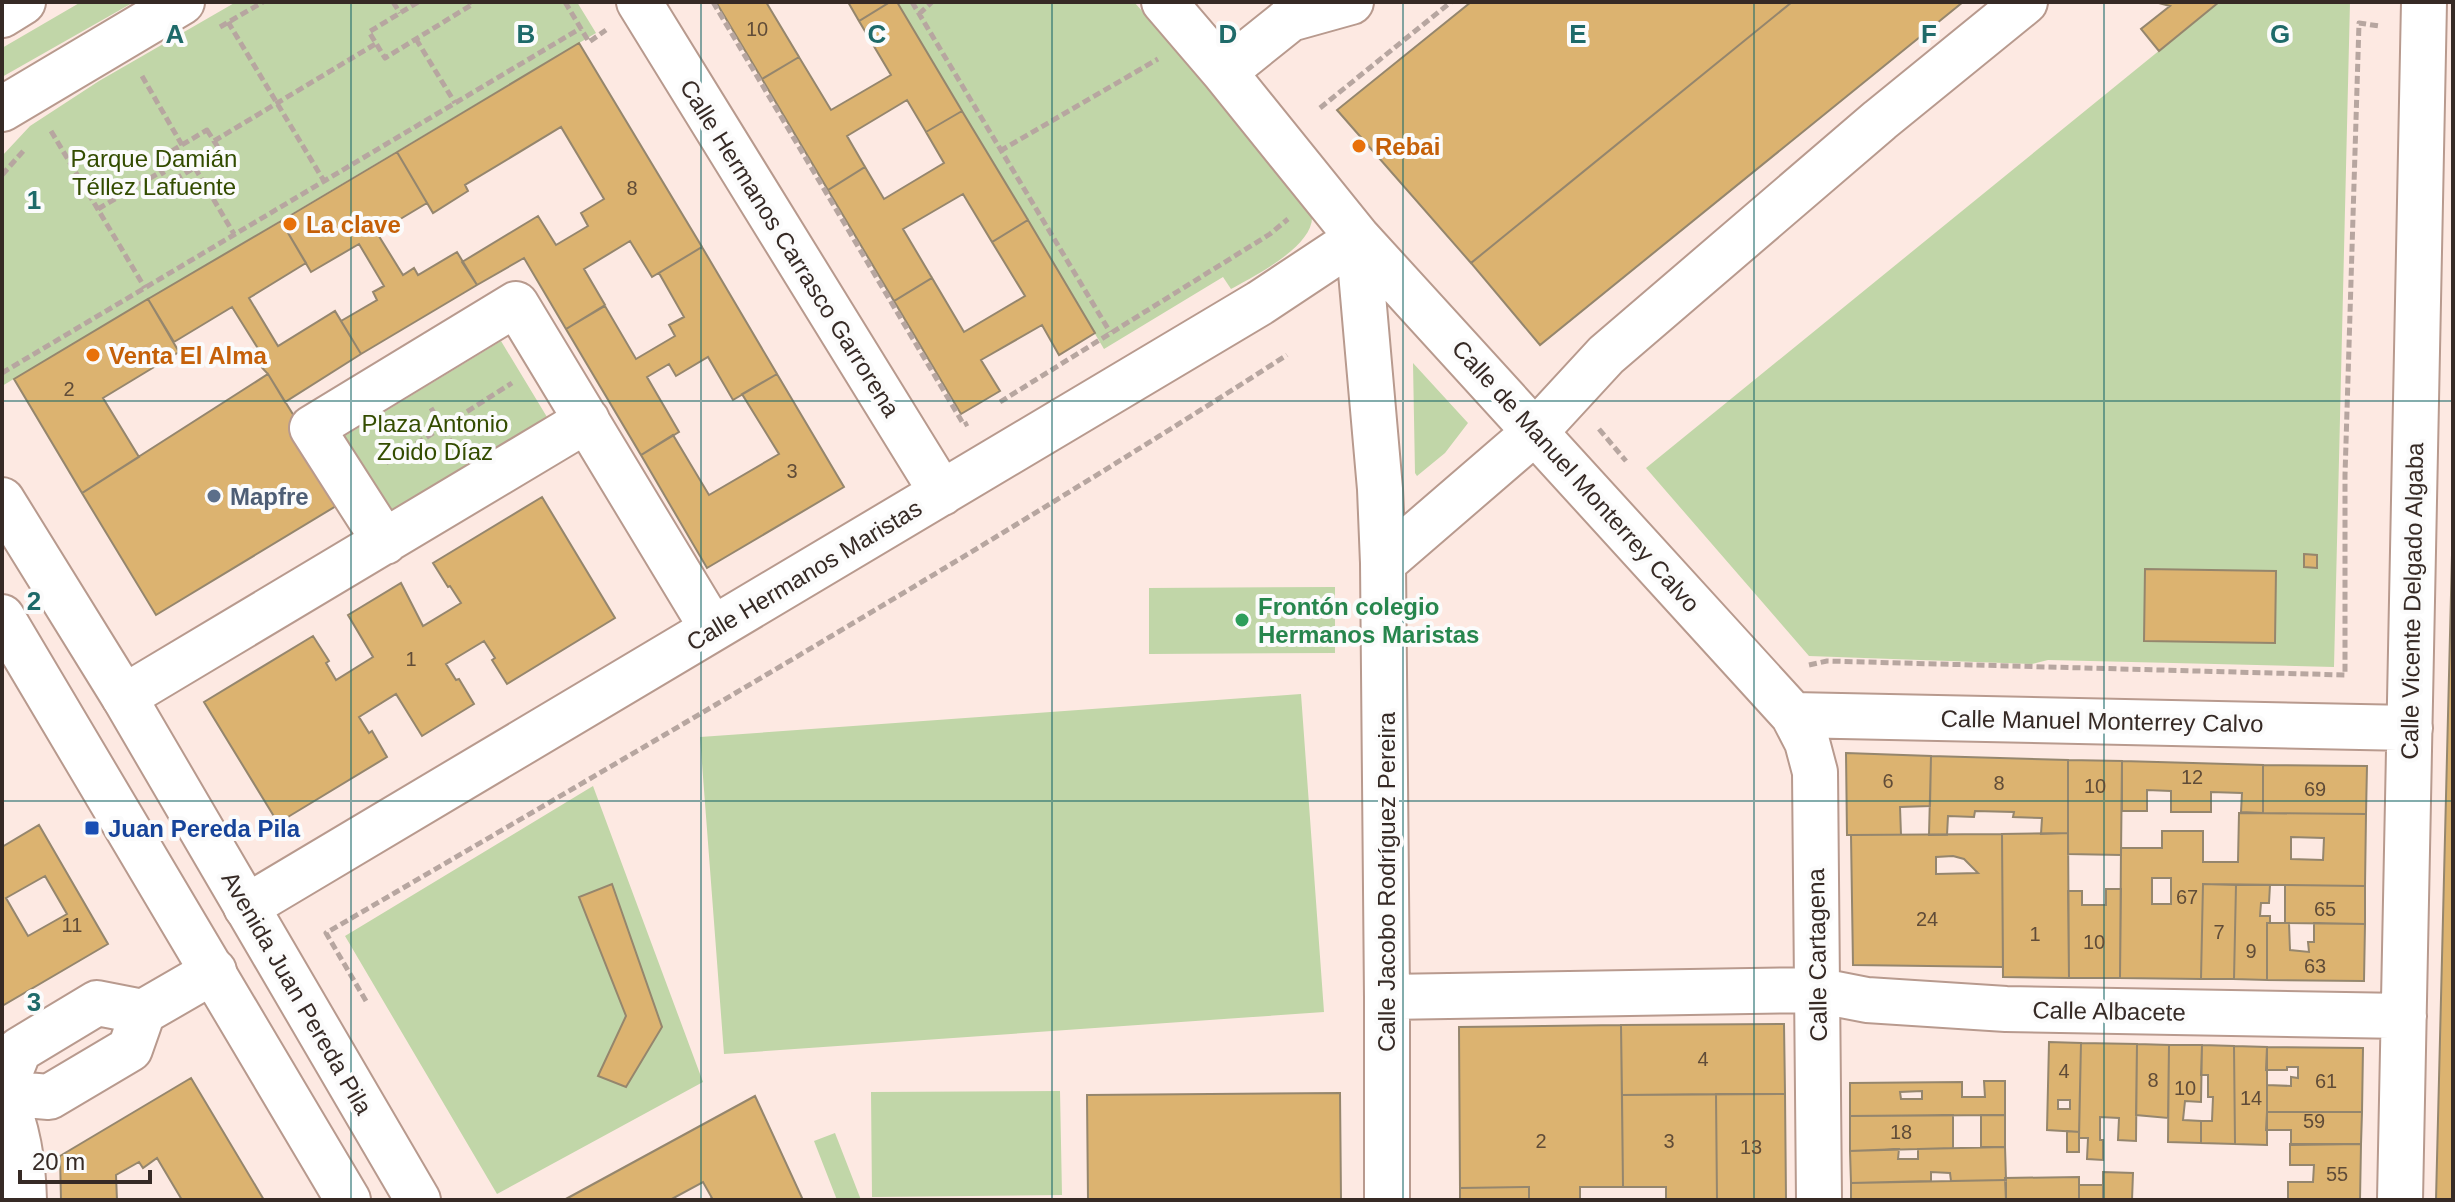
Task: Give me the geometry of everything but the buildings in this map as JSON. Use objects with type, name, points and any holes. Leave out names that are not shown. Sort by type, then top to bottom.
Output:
[{"type":"main road","points":[[2,15],[23,2]]},
{"type":"main road","name":"Calle Hermanos Carrasco Garrorena","points":[[639,2],[942,493]]},
{"type":"main road","points":[[1164,2],[1358,238]]},
{"type":"main road","points":[[1224,72],[1294,11],[1351,2]]},
{"type":"main road","points":[[1383,563],[1535,432],[1618,345],[1880,120],[2025,2]]},
{"type":"main road","points":[[2,109],[170,6]]},
{"type":"main road","name":"Calle Vicente Delgado Algaba","points":[[2400,1200],[2410,728],[2405,10]]},
{"type":"main road","name":"Calle Hermanos Maristas","points":[[246,907],[1260,303],[1358,238]]},
{"type":"main road","name":"Calle de Manuel Monterrey Calvo","points":[[1358,238],[1793,715]]},
{"type":"main road","name":"Calle Jacobo Rodríguez Pereira","points":[[1358,238],[1380,489],[1383,563],[1387,1200]]},
{"type":"main road","points":[[385,542],[312,428],[516,304],[712,628]]},
{"type":"main road","points":[[124,697],[587,420]]},
{"type":"main road","name":"Avenida Juan Pereda Pila","points":[[2,500],[124,697],[418,1200]]},
{"type":"main road","points":[[2,617],[348,1200]]},
{"type":"main road","name":"Calle Manuel Monterrey Calvo","points":[[1793,715],[2410,728]]},
{"type":"main road","name":"Calle Cartagena","points":[[1793,715],[1807,742],[1815,772],[1819,1200]]},
{"type":"main road","points":[[24,1200],[19,1136],[2,1093],[19,1050],[97,1003],[143,1012],[214,971]]},
{"type":"main road","points":[[1387,997],[1816,990]]},
{"type":"main road","name":"Calle Albacete","points":[[1816,990],[1867,1000],[2006,1009],[2404,1016]]},
{"type":"path","points":[[393,2],[400,13]]},
{"type":"path","points":[[418,2],[369,32],[385,58],[473,4],[471,2]]},
{"type":"path","points":[[2,373],[581,28],[565,2]]},
{"type":"path","points":[[713,2],[964,425],[977,416]]},
{"type":"path","points":[[912,2],[1110,332]]},
{"type":"path","points":[[919,14],[932,2]]},
{"type":"path","points":[[1320,108],[1451,2]]},
{"type":"path","points":[[1801,667],[1827,661],[2345,675],[2345,475],[2359,23],[2380,26],[2405,10]]},
{"type":"path","points":[[228,22],[324,181]]},
{"type":"path","points":[[416,39],[455,103]]},
{"type":"path","points":[[214,141],[377,43]]},
{"type":"path","points":[[1000,151],[1162,57]]},
{"type":"path","points":[[140,74],[182,145]]},
{"type":"path","points":[[207,130],[221,152],[169,183],[155,161],[182,145],[207,130]]},
{"type":"path","points":[[41,138],[51,131],[145,288]]},
{"type":"path","points":[[2,175],[31,145]]},
{"type":"path","points":[[195,168],[234,234]]},
{"type":"path","points":[[98,209],[162,171]]},
{"type":"path","points":[[991,408],[1270,234],[1297,212]]},
{"type":"path","points":[[366,1001],[326,933],[1051,503],[1287,355]]},
{"type":"path","points":[[349,486],[550,358]]},
{"type":"path","points":[[409,370],[478,485]]},
{"type":"path","points":[[1569,395],[1631,466]]},
{"type":"green space","points":[[81,2],[134,2],[2,77],[2,48]]},
{"type":"green space","name":"Parque Damián Téllez Lafuente","points":[[236,2],[577,2],[596,33],[2,386],[2,156],[30,126],[99,81]]},
{"type":"green space","points":[[897,2],[1134,2],[1304,191],[1312,212],[1310,227],[1304,238],[1281,259],[1231,289],[1223,277],[1104,349]]},
{"type":"green space","points":[[2219,2],[2350,2],[2334,667],[2048,660],[2032,664],[1809,656],[1646,468]]},
{"type":"green space","name":"Plaza Antonio Zoido Díaz","points":[[501,341],[550,422],[369,532],[320,451]]},
{"type":"green space","points":[[1413,363],[1468,423],[1445,453],[1417,476],[1415,473]]},
{"type":"green space","name":"Frontón colegio Hermanos Maristas","points":[[1335,587],[1335,653],[1149,654],[1149,588]]},
{"type":"green space","points":[[1301,694],[1324,1012],[724,1054],[700,737]]},
{"type":"green space","points":[[593,786],[703,1082],[497,1194],[345,936]]},
{"type":"green space","points":[[1060,1091],[1062,1195],[872,1197],[871,1092]]},
{"type":"green space","points":[[835,1133],[861,1200],[837,1200],[814,1141]]},
{"type":"place","name":"Rebai","points":[[1359,146]]},
{"type":"place","name":"La clave","points":[[290,224]]},
{"type":"place","name":"Venta El Alma","points":[[93,355]]},
{"type":"place","name":"Mapfre","points":[[214,496]]},
{"type":"place","name":"Frontón colegio Hermanos Maristas","points":[[1242,620]]},
{"type":"place","name":"Juan Pereda Pila","points":[[92,828]]}]
